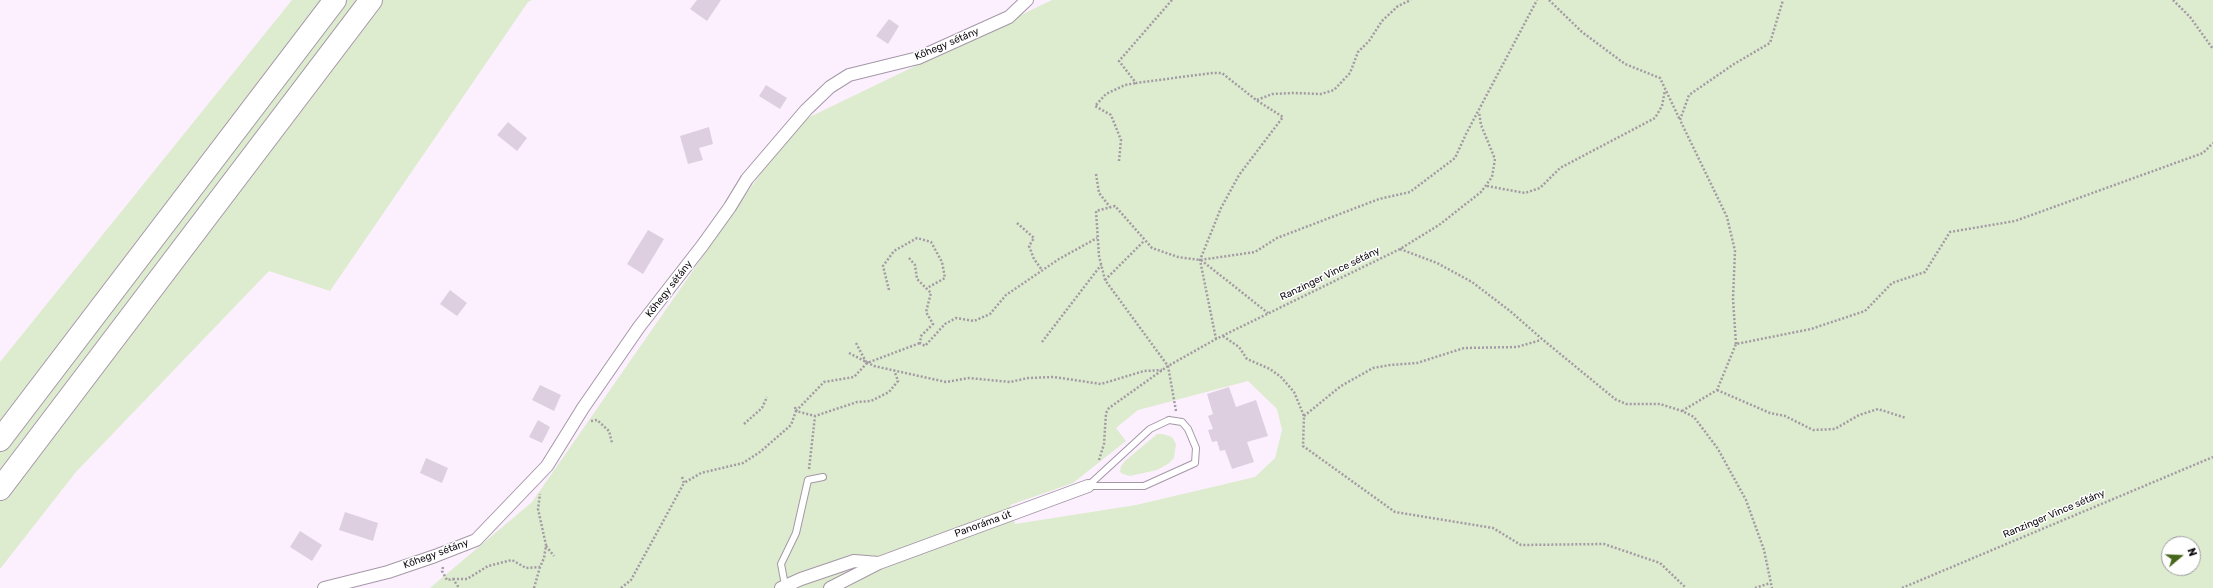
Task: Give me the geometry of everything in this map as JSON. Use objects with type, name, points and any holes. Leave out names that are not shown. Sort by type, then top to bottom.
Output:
[{"type":"highway","points":[[0,440],[335,0]]},
{"type":"highway","points":[[0,489],[371,0]]},
{"type":"street","name":"Kőhegy sétány","points":[[324,588],[388,572],[476,540],[547,466],[575,420],[639,327],[678,279],[730,207],[746,179],[806,110],[830,87],[849,75],[918,58],[1009,17],[1027,0]]},
{"type":"street","name":"Panoráma út","points":[[830,588],[879,563],[1088,486]]},
{"type":"street","name":"Panoráma út","points":[[783,586],[854,561],[879,563]]},
{"type":"lane","points":[[1178,420],[1188,429],[1193,439],[1197,454],[1195,463],[1144,486],[1088,486],[1150,429],[1164,421],[1178,420]]},
{"type":"lane","points":[[783,586],[781,564],[796,533],[808,480],[823,477]]},
{"type":"path","points":[[1136,83],[1118,61],[1172,0]]},
{"type":"path","points":[[1256,100],[1272,94],[1321,94],[1334,90],[1350,73],[1358,52],[1369,41],[1382,20],[1398,6],[1411,0]]},
{"type":"path","points":[[1178,420],[1168,366],[1105,280],[1097,238],[1096,211],[1115,206],[1144,241],[1152,248],[1164,253],[1200,260],[1255,252],[1277,238],[1379,199],[1410,192],[1455,158],[1537,0]]},
{"type":"path","points":[[1549,0],[1582,32],[1625,64],[1660,78],[1727,217],[1735,251],[1734,299],[1736,344],[1717,390],[1682,411]]},
{"type":"path","points":[[1680,120],[1689,94],[1734,64],[1770,43],[1783,0]]},
{"type":"path","points":[[2173,0],[2190,17],[2213,49]]},
{"type":"path","points":[[1119,161],[1121,140],[1113,121],[1110,115],[1095,106],[1106,94],[1125,85],[1219,72],[1225,74],[1256,100],[1283,117],[1239,175],[1221,208],[1200,260],[1216,339]]},
{"type":"path","points":[[1479,112],[1481,125],[1495,159],[1495,170],[1487,186],[1525,193],[1540,188],[1560,168],[1655,118],[1662,106],[1665,90]]},
{"type":"path","points":[[1736,344],[1811,329],[1865,311],[1892,283],[1924,272],[1950,232],[2014,221],[2203,153],[2213,143]]},
{"type":"path","points":[[1096,174],[1100,193],[1110,207]]},
{"type":"path","name":"Ranzinger Vince sétány","points":[[1088,486],[1101,455],[1106,412],[1168,366],[1216,339],[1400,249],[1444,221],[1475,198],[1487,186]]},
{"type":"path","points":[[1017,223],[1034,238],[1029,246],[1034,259],[1042,270]]},
{"type":"path","points":[[890,290],[883,266],[894,251],[917,238],[931,242],[942,262],[945,278],[927,288]]},
{"type":"path","points":[[920,343],[925,346],[945,324],[956,318],[974,321],[990,314],[1006,294],[1042,270],[1097,238]]},
{"type":"path","points":[[1105,280],[1144,241]]},
{"type":"path","points":[[1400,249],[1436,263],[1472,282],[1510,311],[1542,340],[1603,390],[1623,403],[1660,404],[1682,411],[1694,417],[1710,436],[1746,500],[1764,550],[1772,588]]},
{"type":"path","points":[[909,258],[915,265],[917,279],[931,293],[926,312],[933,324],[921,336],[920,343]]},
{"type":"path","points":[[1200,260],[1268,313]]},
{"type":"path","points":[[1042,342],[1101,265]]},
{"type":"path","points":[[1223,336],[1239,347],[1247,359],[1270,369],[1281,377],[1294,392],[1304,416],[1303,446],[1395,512],[1493,528],[1522,545],[1604,544],[1660,563],[1686,588]]},
{"type":"path","points":[[1304,416],[1341,386],[1377,367],[1417,363],[1464,348],[1517,346],[1542,340]]},
{"type":"path","points":[[856,343],[867,363]]},
{"type":"path","points":[[621,588],[631,580],[684,483],[701,473],[743,463],[760,452],[791,425],[796,411],[824,382],[854,377],[867,363],[920,343]]},
{"type":"path","points":[[849,353],[867,363],[946,382],[969,378],[1010,382],[1028,378],[1054,377],[1101,384],[1144,371],[1162,370]]},
{"type":"path","points":[[796,411],[815,416],[858,402],[871,402],[889,392],[898,381],[894,370]]},
{"type":"path","points":[[1717,390],[1770,413],[1785,416],[1813,430],[1836,429],[1859,415],[1878,409],[1906,418]]},
{"type":"path","points":[[744,424],[762,408],[767,397]]},
{"type":"path","points":[[795,407],[796,411]]},
{"type":"path","points":[[808,480],[815,416]]},
{"type":"path","points":[[575,420],[584,422],[597,420],[609,431],[612,443]]},
{"type":"path","name":"Ranzinger Vince sétány","points":[[1902,588],[2213,457]]},
{"type":"path","points":[[534,588],[544,558],[546,545],[538,509],[540,490],[539,475]]},
{"type":"path","points":[[682,477],[684,483]]},
{"type":"path","points":[[546,545],[554,556]]},
{"type":"path","points":[[450,550],[443,560],[442,571],[448,580],[467,579],[488,566],[512,560],[526,568],[540,567]]},
{"type":"path","points":[[453,579],[458,588]]},
{"type":"path","points":[[1755,588],[1770,583]]},
{"type":"green space","points":[[292,0],[532,0],[528,2],[330,291],[269,271],[76,472],[0,569],[0,362]]},
{"type":"green space","points":[[1052,0],[2213,0],[2213,588],[430,588],[532,502],[795,124]],"holes":[[[1248,381],[1277,409],[1282,430],[1275,458],[1255,477],[1136,505],[1015,524],[1010,505],[1073,483],[1126,441],[1116,428],[1138,410]]]},
{"type":"green space","points":[[1157,434],[1172,437],[1176,444],[1174,458],[1168,464],[1157,470],[1130,476],[1120,472],[1121,466],[1125,461]]},
{"type":"building","points":[[697,0],[721,0],[707,21],[690,9]]},
{"type":"building","points":[[889,19],[899,26],[888,44],[876,36]]},
{"type":"building","points":[[766,85],[787,98],[780,109],[759,96]]},
{"type":"building","points":[[508,122],[527,138],[517,151],[497,135]]},
{"type":"building","points":[[709,127],[713,144],[699,148],[703,160],[688,164],[680,136]]},
{"type":"building","points":[[648,230],[664,239],[643,274],[627,264]]},
{"type":"building","points":[[450,290],[467,303],[457,316],[440,304]]},
{"type":"building","points":[[540,385],[561,395],[554,411],[532,400]]},
{"type":"building","points":[[1229,387],[1236,407],[1256,400],[1268,436],[1247,442],[1254,462],[1232,469],[1225,450],[1220,451],[1217,441],[1212,442],[1208,430],[1213,429],[1208,416],[1213,414],[1207,394]]},
{"type":"building","points":[[538,420],[550,427],[542,443],[529,437]]},
{"type":"building","points":[[426,458],[448,468],[442,483],[420,473]]},
{"type":"building","points":[[345,512],[378,523],[373,541],[339,530]]},
{"type":"building","points":[[300,531],[322,545],[312,561],[290,547]]}]
